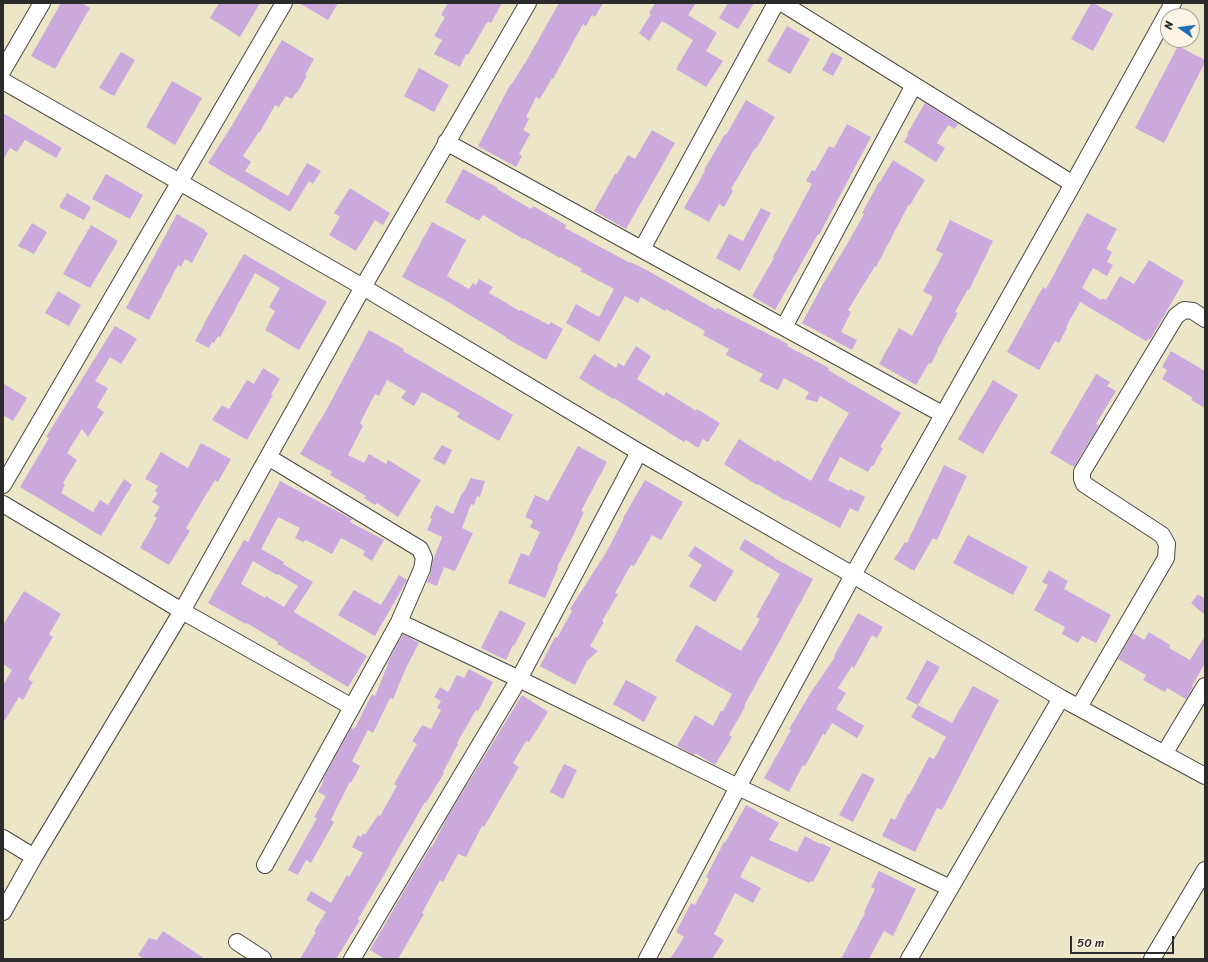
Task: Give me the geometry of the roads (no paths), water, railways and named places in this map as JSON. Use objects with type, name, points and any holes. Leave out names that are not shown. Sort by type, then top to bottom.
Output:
[{"type":"street","points":[[3,70],[42,3]]},
{"type":"street","points":[[3,485],[284,3]]},
{"type":"street","points":[[3,912],[34,857],[182,610],[363,287],[528,3]]},
{"type":"street","points":[[642,249],[776,3]]},
{"type":"street","points":[[782,3],[1073,184]]},
{"type":"street","points":[[647,959],[853,575],[1173,3]]},
{"type":"street","points":[[3,81],[363,287],[639,452],[853,575],[1061,698],[1205,776]]},
{"type":"street","points":[[784,327],[914,85]]},
{"type":"street","points":[[446,142],[942,414]]},
{"type":"street","points":[[1079,707],[1166,558],[1167,544],[1162,535],[1084,484],[1082,472],[1176,316],[1184,310],[1193,311],[1205,319]]},
{"type":"street","points":[[352,959],[519,679],[639,452]]},
{"type":"street","points":[[265,865],[399,622],[422,569],[424,558],[420,549],[268,457]]},
{"type":"street","points":[[3,504],[182,610],[352,707]]},
{"type":"street","points":[[399,622],[519,679],[738,787],[950,888]]},
{"type":"street","points":[[1164,754],[1205,686]]},
{"type":"street","points":[[909,959],[1061,698]]},
{"type":"street","points":[[3,838],[34,857]]},
{"type":"street","points":[[1152,959],[1205,870]]},
{"type":"street","points":[[237,942],[263,959]]}]
